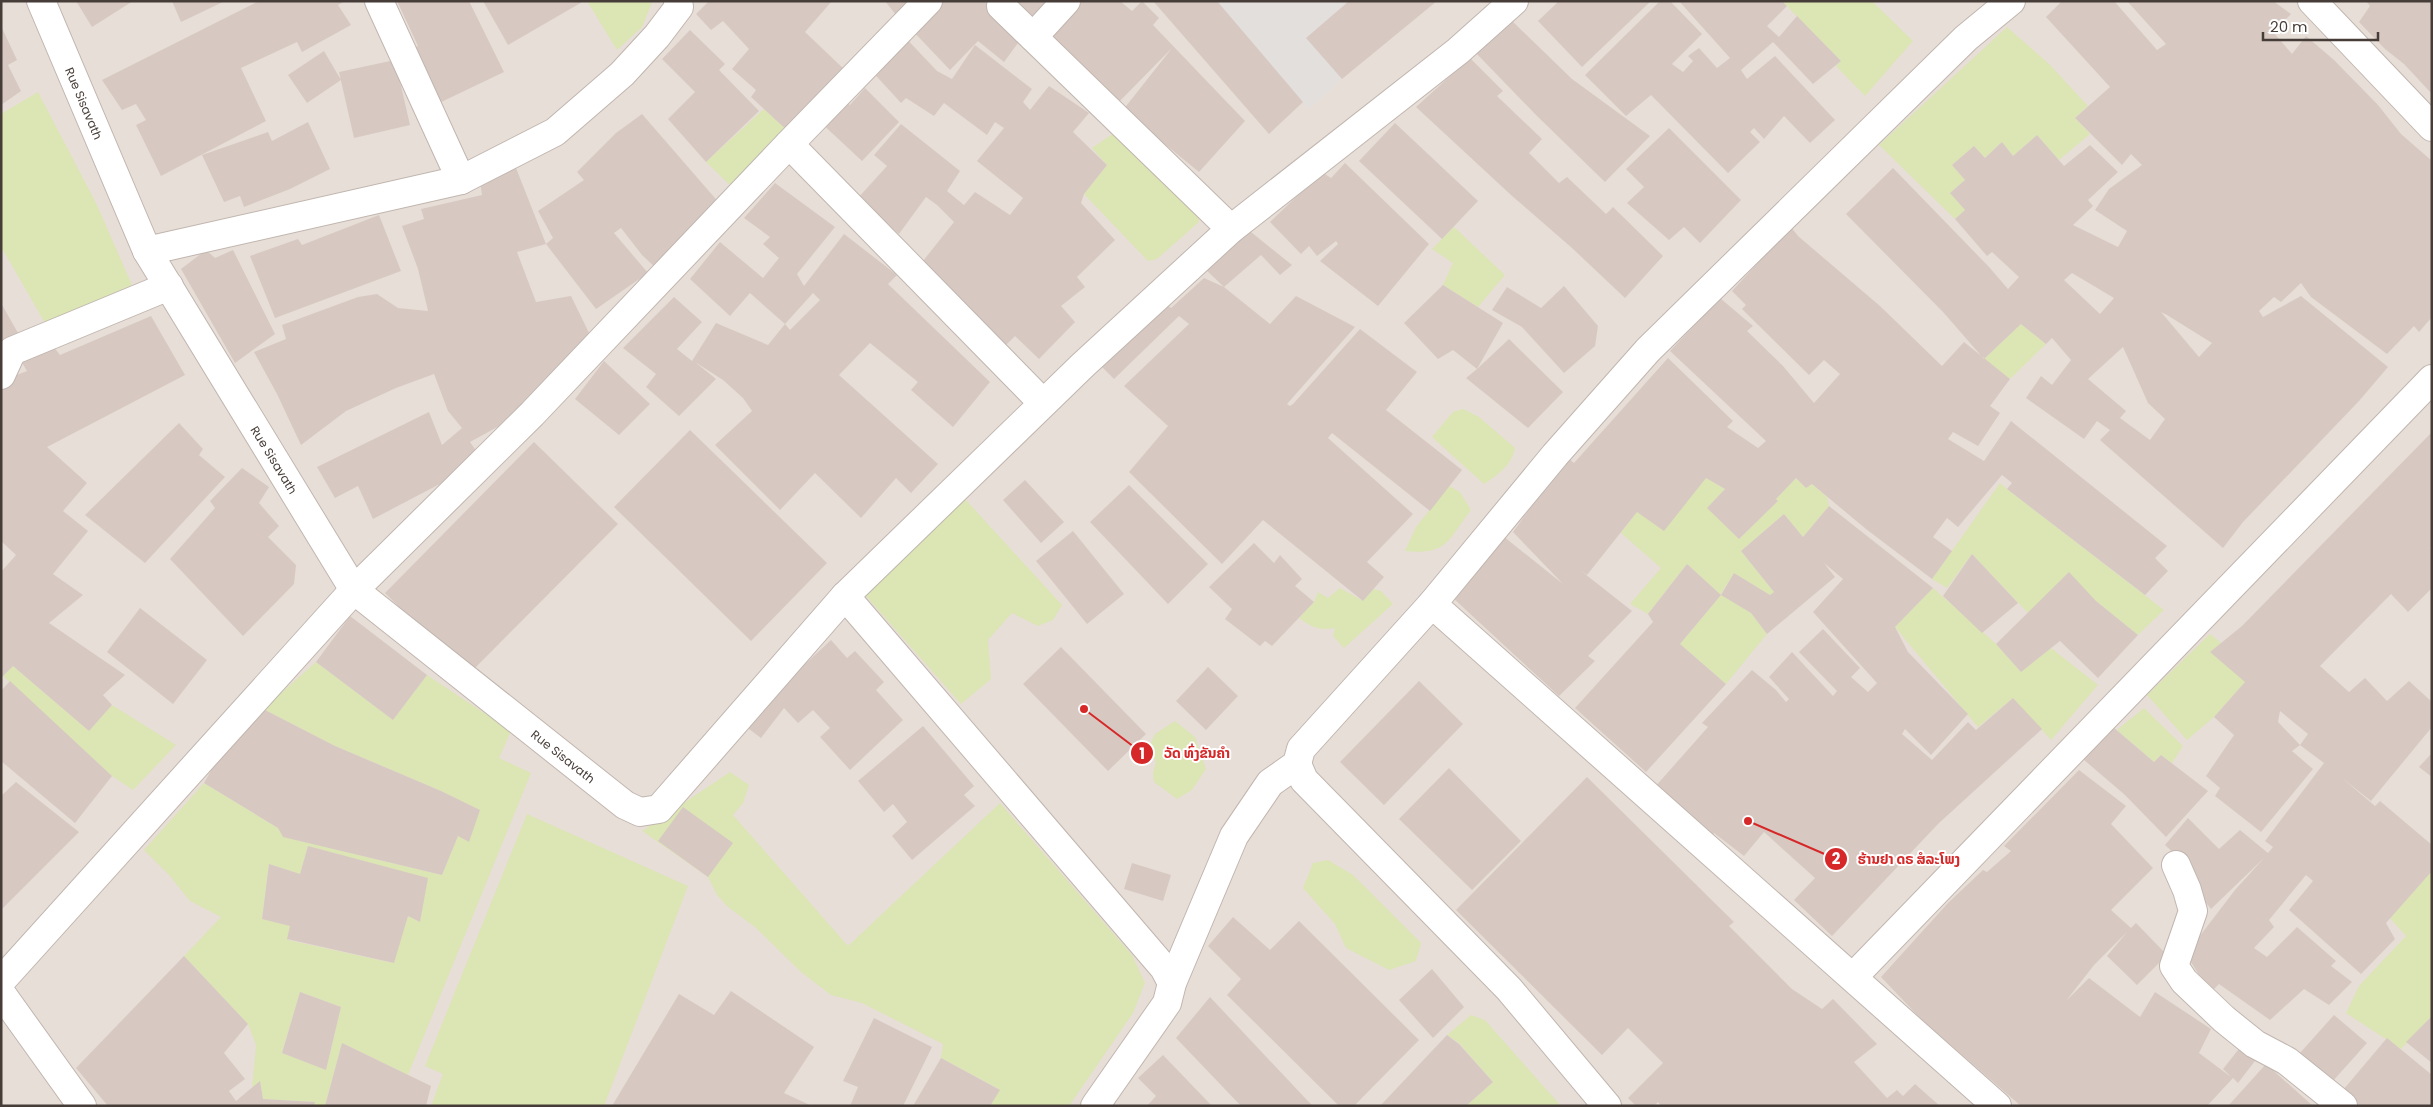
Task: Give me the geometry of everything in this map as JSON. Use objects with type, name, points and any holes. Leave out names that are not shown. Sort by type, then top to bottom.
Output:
[{"type":"street","name":"Rue Sisavath","points":[[41,1],[147,251],[354,590],[625,805],[640,812],[659,809],[845,596]]},
{"type":"street","points":[[379,1],[462,180]]},
{"type":"street","points":[[147,251],[462,180],[555,132],[622,74],[657,36],[679,7],[678,1]]},
{"type":"street","points":[[1,981],[354,590],[532,414],[928,1]]},
{"type":"street","points":[[1033,37],[1066,1]]},
{"type":"street","points":[[1172,984],[1164,968],[845,596],[1043,403],[1231,229],[1458,51],[1514,1]]},
{"type":"street","points":[[1095,1106],[1167,1003],[1172,984],[1234,836],[1270,783],[1296,764],[1301,749],[1432,604],[1556,455],[1648,350],[1966,38],[2011,1]]},
{"type":"street","points":[[2312,1],[2432,127]]},
{"type":"street","points":[[1001,6],[1231,229]]},
{"type":"street","points":[[789,144],[1043,403]]},
{"type":"street","points":[[1,375],[12,351],[168,286]]},
{"type":"street","points":[[1853,977],[2432,379]]},
{"type":"street","points":[[1432,604],[1997,1106]]},
{"type":"street","points":[[1296,764],[1304,780],[1509,989],[1607,1106]]},
{"type":"street","points":[[2176,864],[2187,890],[2193,911],[2174,966],[2184,981],[2255,1044],[2286,1061],[2343,1106]]},
{"type":"street","points":[[1,993],[82,1106]]},
{"type":"shaded area","points":[[1,1],[2432,1],[2432,1106],[1,1106]]},
{"type":"shaded area","points":[[1217,1],[1349,1],[1306,38],[1342,79],[1309,109]]},
{"type":"green space","points":[[587,1],[652,1],[652,3],[642,27],[617,50]]},
{"type":"green space","points":[[1782,1],[1872,1],[1913,41],[1865,96],[1836,66],[1841,61]]},
{"type":"green space","points":[[2007,27],[2049,64],[2088,106],[2075,118],[2090,134],[2059,160],[2037,135],[2013,156],[2002,142],[1985,158],[1974,146],[1952,165],[1965,180],[1950,193],[1965,210],[1955,219],[1879,145]]},
{"type":"green space","points":[[38,92],[96,203],[132,285],[45,323],[3,250],[1,251],[1,114]]},
{"type":"green space","points":[[764,109],[790,133],[736,191],[706,162]]},
{"type":"green space","points":[[1114,133],[1198,212],[1199,222],[1157,259],[1148,261],[1084,194],[1107,165],[1092,148]]},
{"type":"green space","points":[[1454,227],[1505,275],[1478,307],[1443,285],[1453,263],[1432,249]]},
{"type":"green space","points":[[2021,324],[2046,344],[2010,379],[1984,359]]},
{"type":"green space","points":[[1463,409],[1479,417],[1515,448],[1508,464],[1484,484],[1432,437],[1453,412]]},
{"type":"green space","points":[[1706,478],[1725,489],[1708,507],[1739,539],[1778,501],[1776,499],[1796,478],[1806,488],[1812,484],[1827,497],[1829,506],[1803,537],[1784,514],[1741,551],[1774,592],[1770,595],[1734,573],[1721,594],[1751,613],[1767,634],[1726,684],[1680,644],[1721,595],[1687,564],[1648,614],[1630,604],[1661,568],[1621,533],[1637,512]]},
{"type":"green space","points":[[2000,483],[2164,610],[2138,635],[2096,601],[2028,613],[1972,554],[1947,588],[1932,579]]},
{"type":"green space","points":[[1449,486],[1460,492],[1471,510],[1445,544],[1430,551],[1405,551],[1416,527]]},
{"type":"green space","points":[[964,498],[1062,605],[1053,620],[1038,626],[1012,613],[988,640],[991,679],[961,704],[865,595]]},
{"type":"green space","points":[[1340,588],[1363,601],[1373,589],[1381,591],[1393,604],[1344,648],[1333,636],[1335,628],[1316,628],[1299,618],[1314,602],[1318,592],[1328,598]]},
{"type":"green space","points":[[1933,588],[1996,644],[2021,672],[2051,648],[2098,685],[2051,740],[2013,698],[1978,727],[1895,627]]},
{"type":"green space","points":[[2210,634],[2221,643],[2245,682],[2214,717],[2187,740],[2147,695]]},
{"type":"green space","points":[[316,662],[393,720],[427,675],[511,731],[499,758],[531,773],[408,1075],[342,1043],[325,1106],[314,1106],[315,1102],[263,1099],[260,1082],[252,1088],[256,1045],[248,1024],[184,956],[221,917],[190,901],[169,875],[144,850],[204,783],[278,828],[284,837],[442,875],[458,836],[469,841],[479,810],[441,791],[335,746],[263,709]],"holes":[[[308,846],[427,879],[420,922],[408,916],[393,963],[288,940],[290,926],[262,918],[269,864],[300,874]],[[300,992],[341,1007],[326,1070],[282,1052]]]},
{"type":"green space","points":[[13,666],[89,731],[112,705],[176,745],[133,790],[112,776],[3,676]]},
{"type":"green space","points":[[2144,708],[2183,746],[2172,763],[2161,755],[2154,762],[2117,730]]},
{"type":"green space","points":[[1175,721],[1195,737],[1206,769],[1192,790],[1177,799],[1154,782],[1153,773],[1156,762],[1149,747],[1155,734]]},
{"type":"green space","points":[[730,772],[749,785],[743,803],[733,815],[848,946],[1000,803],[1132,955],[1145,983],[1133,1013],[1069,1106],[990,1106],[999,1089],[941,1058],[943,1044],[862,1003],[831,995],[801,972],[755,927],[728,907],[717,895],[708,877],[642,831]]},
{"type":"green space","points":[[527,814],[688,886],[604,1106],[431,1106],[443,1074],[425,1066]]},
{"type":"green space","points":[[1328,860],[1353,875],[1421,943],[1416,961],[1389,970],[1346,948],[1335,924],[1303,888],[1313,863]]},
{"type":"green space","points":[[2432,871],[2432,1016],[2401,1049],[2346,1013],[2359,986],[2406,936],[2390,918]]},
{"type":"green space","points":[[1471,1015],[1485,1020],[1561,1106],[1466,1106],[1493,1082],[1459,1043],[1447,1035]]},
{"type":"building","points":[[76,1],[133,1],[92,27]]},
{"type":"building","points":[[172,1],[225,1],[181,22]]},
{"type":"building","points":[[259,1],[345,1],[338,5],[351,25],[302,52],[297,42],[241,68],[266,121],[161,176],[136,125],[146,120],[136,104],[122,110],[102,80]]},
{"type":"building","points":[[397,1],[469,1],[504,72],[435,105],[409,50],[418,46]]},
{"type":"building","points":[[483,1],[584,1],[508,45]]},
{"type":"building","points":[[709,1],[832,1],[805,32],[846,71],[790,133],[751,97],[756,90],[732,69],[749,49],[723,21],[711,30],[696,14]]},
{"type":"building","points":[[885,1],[910,1],[896,15]]},
{"type":"building","points":[[936,1],[984,1],[1021,39],[1004,62],[978,41],[950,70],[910,28]]},
{"type":"building","points":[[1015,1],[1051,1],[1036,19]]},
{"type":"building","points":[[1080,1],[1120,1],[1132,11],[1142,1],[1159,18],[1153,25],[1245,121],[1199,172],[1123,110],[1172,48],[1115,106],[1045,37]]},
{"type":"building","points":[[1153,1],[1217,1],[1303,102],[1269,134]]},
{"type":"building","points":[[1349,1],[1437,1],[1342,79],[1306,38]]},
{"type":"building","points":[[1559,1],[1651,1],[1582,67],[1538,21]]},
{"type":"building","points":[[1660,1],[1670,1],[1702,34],[1672,64],[1683,72],[1693,61],[1688,56],[1699,48],[1717,68],[1730,58],[1679,1],[1782,1],[1787,6],[1767,26],[1779,37],[1797,16],[1841,61],[1813,84],[1773,42],[1741,70],[1747,79],[1775,56],[1835,120],[1810,143],[1784,116],[1764,139],[1754,128],[1750,132],[1760,142],[1728,173],[1651,95],[1626,116],[1585,75]]},
{"type":"building","points":[[2062,1],[2114,1],[2157,50],[2166,44],[2127,1],[2273,1],[2291,14],[2273,32],[2292,54],[2306,36],[2334,60],[2378,105],[2401,134],[2432,161],[2432,317],[2419,332],[2414,326],[2387,354],[2311,297],[2301,283],[2281,302],[2274,297],[2259,311],[2263,317],[2301,296],[2388,367],[2359,401],[2243,522],[2223,548],[2100,440],[2110,430],[2097,421],[2084,439],[2026,398],[2041,376],[2052,385],[2071,360],[2052,338],[2046,344],[2021,324],[1984,359],[1943,312],[1846,214],[1893,168],[2008,289],[2019,277],[1992,252],[1987,256],[1955,219],[1965,210],[1950,193],[1965,180],[1952,165],[1974,146],[1985,158],[2002,142],[2013,156],[2037,135],[2064,166],[2090,145],[2118,172],[2088,200],[2093,206],[2073,225],[2118,247],[2127,231],[2095,210],[2109,189],[2142,165],[2131,154],[2122,165],[2075,118],[2110,87],[2046,17]],"holes":[[[2072,273],[2114,298],[2100,314],[2064,280]],[[2161,312],[2212,343],[2199,357]],[[2123,347],[2148,403],[2165,419],[2150,440],[2120,418],[2126,411],[2088,379]]]},
{"type":"building","points":[[2366,1],[2432,1],[2432,94],[2404,64],[2385,49],[2359,22],[2370,6]]},
{"type":"building","points":[[1511,20],[1572,79],[1650,136],[1605,182],[1476,53]]},
{"type":"building","points":[[1,26],[17,60],[8,65],[21,91],[1,105]]},
{"type":"building","points":[[690,30],[725,64],[719,70],[759,111],[706,162],[668,119],[695,92],[662,59]]},
{"type":"building","points":[[901,33],[937,71],[952,79],[975,45],[1032,89],[1023,102],[1030,110],[1049,86],[1089,113],[1073,132],[1107,165],[1084,194],[1081,203],[1115,240],[1077,277],[1085,287],[1061,306],[1075,322],[1039,359],[1015,336],[1002,349],[919,266],[954,222],[937,205],[926,197],[899,234],[858,198],[887,166],[874,155],[901,124],[960,171],[947,191],[964,205],[975,192],[1010,215],[1023,198],[977,161],[1004,128],[995,122],[987,135],[944,103],[934,116],[906,98],[901,103],[868,67]]},
{"type":"building","points":[[324,51],[341,80],[307,103],[288,75]]},
{"type":"building","points":[[1470,58],[1503,91],[1497,96],[1542,139],[1529,153],[1559,183],[1567,177],[1606,214],[1613,207],[1663,256],[1625,298],[1416,107]]},
{"type":"building","points":[[395,60],[410,125],[354,138],[339,72]]},
{"type":"building","points":[[865,88],[899,122],[862,161],[818,120],[838,98],[850,105]]},
{"type":"building","points":[[642,114],[721,205],[659,271],[642,255],[621,228],[614,233],[648,273],[596,309],[546,244],[553,238],[538,211],[584,180],[577,172],[616,133]]},
{"type":"building","points":[[308,122],[330,169],[290,189],[244,207],[240,196],[224,202],[202,155],[268,132],[272,141]]},
{"type":"building","points":[[1395,123],[1478,201],[1442,239],[1359,161]]},
{"type":"building","points":[[1669,128],[1741,200],[1700,243],[1684,227],[1669,240],[1627,203],[1644,187],[1626,169]]},
{"type":"building","points":[[1345,163],[1429,244],[1378,306],[1320,261],[1338,244],[1336,241],[1317,256],[1309,246],[1301,254],[1270,222],[1322,172],[1331,178]]},
{"type":"building","points":[[516,168],[546,244],[517,252],[536,302],[571,296],[591,337],[510,420],[470,442],[477,452],[455,476],[373,519],[358,486],[335,498],[317,467],[429,412],[442,445],[462,428],[448,411],[434,374],[396,388],[346,411],[301,445],[277,394],[254,352],[286,339],[282,325],[358,297],[377,294],[398,308],[428,311],[418,269],[402,226],[424,219],[421,209],[482,195],[480,181]]},
{"type":"building","points":[[775,183],[835,227],[797,274],[804,286],[844,234],[897,275],[888,284],[990,382],[953,427],[911,390],[918,382],[870,343],[839,375],[938,464],[911,493],[896,478],[861,518],[815,473],[780,510],[715,445],[752,411],[743,398],[723,380],[695,362],[716,379],[679,416],[646,387],[656,374],[623,348],[674,297],[702,322],[677,349],[692,361],[716,323],[768,345],[785,324],[750,293],[730,316],[690,279],[720,242],[763,278],[779,258],[763,244],[770,237],[744,218]],"holes":[[[813,293],[820,300],[790,330],[785,324]]]},
{"type":"building","points":[[379,215],[401,271],[275,318],[250,256],[298,239],[302,245]]},
{"type":"building","points":[[1791,227],[1798,236],[1880,306],[1942,366],[1964,342],[2010,379],[1990,406],[2000,413],[1978,446],[1953,432],[1948,439],[1984,461],[2011,421],[2167,546],[2155,558],[2168,571],[2145,595],[2007,489],[2012,483],[2002,475],[1958,527],[1947,518],[1933,537],[1952,551],[1932,579],[1866,529],[1812,484],[1806,488],[1796,478],[1776,499],[1778,501],[1739,539],[1707,508],[1725,489],[1706,478],[1664,531],[1637,512],[1587,575],[1580,570],[1632,611],[1588,656],[1595,661],[1559,696],[1453,598],[1503,536],[1563,584],[1513,532],[1567,457],[1574,463],[1668,358],[1733,421],[1727,427],[1758,448],[1766,441],[1670,351],[1720,298],[1753,326],[1747,331],[1783,366],[1814,403],[1840,374],[1824,360],[1809,375],[1742,309],[1746,305],[1732,291]]},
{"type":"building","points":[[1246,228],[1292,265],[1280,275],[1261,255],[1224,287],[1203,267]]},
{"type":"building","points":[[206,250],[215,258],[233,250],[275,334],[235,363],[181,269]]},
{"type":"building","points":[[1204,278],[1224,287],[1270,324],[1296,296],[1355,327],[1287,404],[1290,406],[1293,404],[1360,329],[1417,372],[1386,410],[1462,470],[1430,511],[1332,433],[1328,438],[1413,514],[1367,562],[1384,577],[1363,601],[1263,520],[1222,564],[1129,472],[1168,426],[1124,386],[1189,324],[1179,316],[1114,379],[1098,363],[1165,303],[1171,308]]},
{"type":"building","points":[[1443,285],[1503,323],[1477,369],[1453,350],[1438,359],[1404,323]]},
{"type":"building","points":[[1564,286],[1598,326],[1595,346],[1564,373],[1522,327],[1492,310],[1507,287],[1541,308]]},
{"type":"building","points":[[1,303],[18,333],[1,340]]},
{"type":"building","points":[[151,316],[185,375],[47,447],[87,483],[63,511],[88,531],[53,574],[83,595],[49,623],[125,675],[103,695],[112,705],[89,731],[13,666],[1,678],[1,572],[16,555],[1,541],[1,389],[4,380],[27,371],[20,359],[50,342],[60,355]]},
{"type":"building","points":[[1509,339],[1563,392],[1528,428],[1466,378]]},
{"type":"building","points":[[604,361],[650,404],[619,435],[575,399]]},
{"type":"building","points":[[179,423],[203,449],[199,455],[225,477],[145,563],[85,515]]},
{"type":"building","points":[[690,430],[827,563],[751,641],[614,507]]},
{"type":"building","points":[[2432,432],[2432,545],[2430,548],[2432,549],[2432,588],[2408,612],[2391,594],[2320,666],[2349,692],[2365,678],[2387,701],[2409,681],[2432,702],[2432,727],[2371,801],[2342,778],[2375,806],[2380,801],[2432,845],[2432,871],[2386,923],[2395,939],[2361,974],[2289,910],[2313,881],[2306,875],[2269,920],[2274,927],[2254,948],[2267,957],[2297,927],[2336,961],[2331,966],[2352,982],[2329,1005],[2304,989],[2270,1020],[2219,984],[2210,993],[2186,954],[2235,890],[2264,858],[2211,909],[2187,879],[2194,872],[2165,845],[2188,818],[2219,849],[2240,830],[2268,853],[2273,847],[2265,841],[2324,763],[2300,745],[2292,751],[2313,769],[2261,832],[2215,796],[2220,788],[2206,776],[2234,735],[2214,717],[2245,682],[2210,652],[2242,626]],"holes":[[[2280,711],[2308,734],[2300,745],[2278,722]]]},
{"type":"building","points":[[534,442],[618,524],[468,675],[385,593]]},
{"type":"building","points":[[242,468],[269,487],[259,503],[279,526],[268,537],[296,565],[294,584],[243,636],[170,559],[215,508],[210,501]]},
{"type":"building","points":[[1025,480],[1064,522],[1041,543],[1003,500]]},
{"type":"building","points":[[1129,485],[1208,564],[1168,604],[1090,522]]},
{"type":"building","points":[[1829,506],[1933,588],[1895,627],[1908,652],[1968,714],[1931,755],[1905,729],[1902,734],[1932,760],[1968,722],[1976,730],[2013,698],[2042,729],[1938,824],[1832,936],[1794,900],[1815,878],[1764,832],[1744,856],[1714,833],[1710,837],[1654,788],[1708,727],[1702,723],[1752,670],[1776,690],[1786,702],[1789,699],[1769,677],[1792,652],[1833,696],[1837,691],[1799,652],[1823,629],[1860,668],[1851,677],[1868,692],[1877,683],[1813,612],[1843,579],[1824,563],[1835,577],[1767,634],[1751,613],[1721,595],[1734,573],[1770,595],[1774,592],[1741,551],[1784,514],[1803,537]]},
{"type":"building","points":[[1073,531],[1124,594],[1087,624],[1036,561]]},
{"type":"building","points":[[1254,543],[1274,563],[1280,555],[1302,579],[1295,586],[1314,602],[1272,646],[1265,641],[1260,646],[1225,619],[1232,609],[1209,587]]},
{"type":"building","points":[[1972,554],[2018,603],[1982,633],[1943,596]]},
{"type":"building","points":[[1687,564],[1721,595],[1680,644],[1726,684],[1646,772],[1575,708],[1653,622],[1648,614]]},
{"type":"building","points":[[2069,572],[2096,601],[2138,635],[2098,678],[2060,641],[2021,672],[1996,644]]},
{"type":"building","points":[[140,608],[207,660],[173,704],[107,652]]},
{"type":"building","points":[[350,616],[427,675],[393,720],[316,662]]},
{"type":"building","points":[[831,640],[847,658],[855,651],[884,682],[876,690],[903,720],[850,770],[820,737],[830,728],[813,710],[798,723],[784,708],[761,738],[745,726],[789,679]]},
{"type":"building","points":[[1061,647],[1146,734],[1108,771],[1023,684]]},
{"type":"building","points":[[1208,667],[1238,696],[1206,730],[1176,701]]},
{"type":"building","points":[[10,681],[112,776],[75,823],[1,761],[1,691]]},
{"type":"building","points":[[1419,681],[1463,724],[1384,805],[1340,762]]},
{"type":"building","points":[[263,709],[335,746],[441,791],[480,810],[469,842],[458,836],[442,875],[283,837],[278,828],[204,783],[222,751]]},
{"type":"building","points":[[923,726],[974,786],[964,795],[975,806],[912,860],[892,836],[907,822],[893,804],[884,812],[858,781]]},
{"type":"building","points":[[2113,727],[2154,762],[2161,755],[2208,791],[2166,837],[2125,795],[2083,759]]},
{"type":"building","points":[[2432,753],[2432,777],[2419,767]]},
{"type":"building","points":[[1449,768],[1521,841],[1472,890],[1399,819]]},
{"type":"building","points":[[2079,770],[2126,806],[2111,824],[2153,868],[2111,910],[2131,928],[2136,923],[2167,955],[2137,985],[2107,956],[2127,932],[2094,965],[2066,1001],[2089,978],[2140,1017],[2155,992],[2211,1029],[2199,1053],[2231,1077],[2223,1069],[2242,1045],[2258,1057],[2238,1083],[2233,1078],[2207,1106],[2021,1106],[1922,1020],[1881,977],[1948,903],[1983,870],[1987,872],[2011,851],[2004,846]]},
{"type":"building","points":[[1587,777],[1734,922],[1729,926],[1792,989],[1822,1009],[1833,999],[1877,1044],[1854,1062],[1887,1098],[1897,1090],[1903,1096],[1915,1084],[1940,1106],[1661,1106],[1658,1102],[1654,1106],[1636,1106],[1628,1098],[1663,1063],[1628,1028],[1602,1055],[1456,910]]},
{"type":"building","points":[[16,782],[79,832],[1,910],[1,796]]},
{"type":"building","points":[[683,807],[733,843],[708,877],[658,841]]},
{"type":"building","points":[[308,846],[428,878],[420,922],[408,916],[394,963],[287,939],[290,926],[262,919],[269,864],[300,874]]},
{"type":"building","points":[[1132,863],[1171,875],[1163,901],[1124,889]]},
{"type":"building","points":[[1233,917],[1270,950],[1299,921],[1419,1040],[1354,1106],[1339,1106],[1227,995],[1241,979],[1208,946]]},
{"type":"building","points":[[184,956],[248,1024],[224,1053],[245,1079],[229,1091],[236,1101],[260,1081],[263,1099],[315,1102],[314,1106],[108,1106],[76,1068]]},
{"type":"building","points":[[1432,969],[1464,1007],[1433,1038],[1399,1000]]},
{"type":"building","points":[[731,991],[814,1047],[784,1093],[812,1106],[612,1106],[679,994],[714,1015]]},
{"type":"building","points":[[300,992],[341,1007],[326,1070],[282,1053]]},
{"type":"building","points":[[1210,997],[1313,1106],[1241,1106],[1176,1038]]},
{"type":"building","points":[[2334,1015],[2367,1043],[2332,1082],[2300,1053]]},
{"type":"building","points":[[2432,1016],[2432,1063],[2406,1042]]},
{"type":"building","points":[[874,1018],[932,1047],[903,1106],[850,1106],[858,1087],[843,1081]]},
{"type":"building","points":[[1447,1035],[1459,1044],[1493,1082],[1466,1106],[1380,1106]]},
{"type":"building","points":[[2387,1038],[2432,1075],[2432,1106],[2360,1106],[2343,1090]]},
{"type":"building","points":[[342,1043],[431,1086],[426,1106],[325,1106]]},
{"type":"building","points":[[1163,1055],[1212,1106],[1147,1106],[1156,1096],[1138,1078]]},
{"type":"building","points":[[941,1058],[1000,1090],[990,1106],[913,1106]]},
{"type":"building","points":[[2266,1064],[2313,1106],[2228,1106]]},
{"type":"place","name":"ວັດ ທົ່ງຂັນຄຳ","points":[[1084,709]]},
{"type":"place","name":"ຮ້ານຢາ ດຣ ສໍລະໂພງ","points":[[1748,821]]}]
